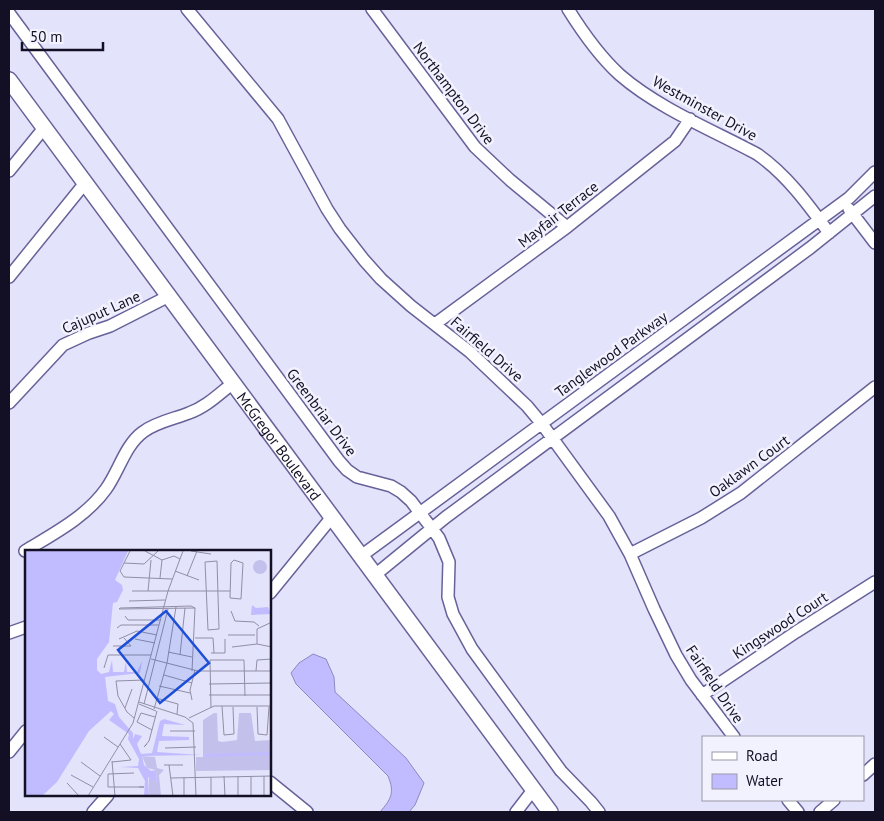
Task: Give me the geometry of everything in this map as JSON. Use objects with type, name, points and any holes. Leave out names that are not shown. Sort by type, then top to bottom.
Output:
[{"type":"main road","name":"McGregor Boulevard","points":[[9,80],[550,812]]},
{"type":"street","name":"Fairfield Drive","points":[[187,9],[278,119],[327,209],[364,260],[381,279],[411,306],[470,352],[527,406],[542,424],[609,516],[630,554],[676,655],[702,695],[733,736]]},
{"type":"street","name":"Northampton Drive","points":[[372,9],[475,147],[510,180],[567,227]]},
{"type":"street","name":"Westminster Drive","points":[[568,9],[600,55],[618,73],[649,96],[768,161],[787,180],[829,234]]},
{"type":"street","name":"Greenbriar Drive","points":[[9,13],[339,461],[357,477],[391,486],[401,492],[411,501],[439,538],[449,562],[448,597],[453,614],[472,649],[550,757],[599,812]]},
{"type":"street","name":"Mayfair Terrace","points":[[435,324],[567,227],[675,140],[690,119]]},
{"type":"street","points":[[9,171],[44,128]]},
{"type":"street","name":"Tanglewood Parkway","points":[[361,556],[819,220],[843,202],[875,172]]},
{"type":"street","points":[[9,277],[84,183]]},
{"type":"street","points":[[375,575],[431,529],[829,234],[875,196]]},
{"type":"street","points":[[843,202],[875,243]]},
{"type":"street","name":"Cajuput Lane","points":[[9,403],[63,345],[110,326],[168,296]]},
{"type":"street","points":[[27,550],[75,519],[101,495],[126,452],[142,432],[154,425],[191,412],[214,399],[233,383]]},
{"type":"street","name":"Oaklawn Court","points":[[630,554],[701,518],[741,493],[875,387]]},
{"type":"street","points":[[271,592],[332,517]]},
{"type":"street","name":"Kingswood Court","points":[[702,695],[875,582]]},
{"type":"street","points":[[9,633],[25,627]]},
{"type":"street","points":[[9,752],[25,732]]},
{"type":"street","points":[[864,774],[875,764]]},
{"type":"street","points":[[271,783],[307,812]]},
{"type":"street","points":[[516,812],[534,790]]},
{"type":"street","points":[[94,812],[107,796]]},
{"type":"street","points":[[789,801],[798,812]]},
{"type":"street","points":[[820,812],[833,801]]},
{"type":"water","points":[[313,654],[326,659],[334,677],[335,692],[406,758],[424,783],[415,805],[409,812],[380,812],[391,796],[388,776],[296,684],[291,673],[299,663]]}]
